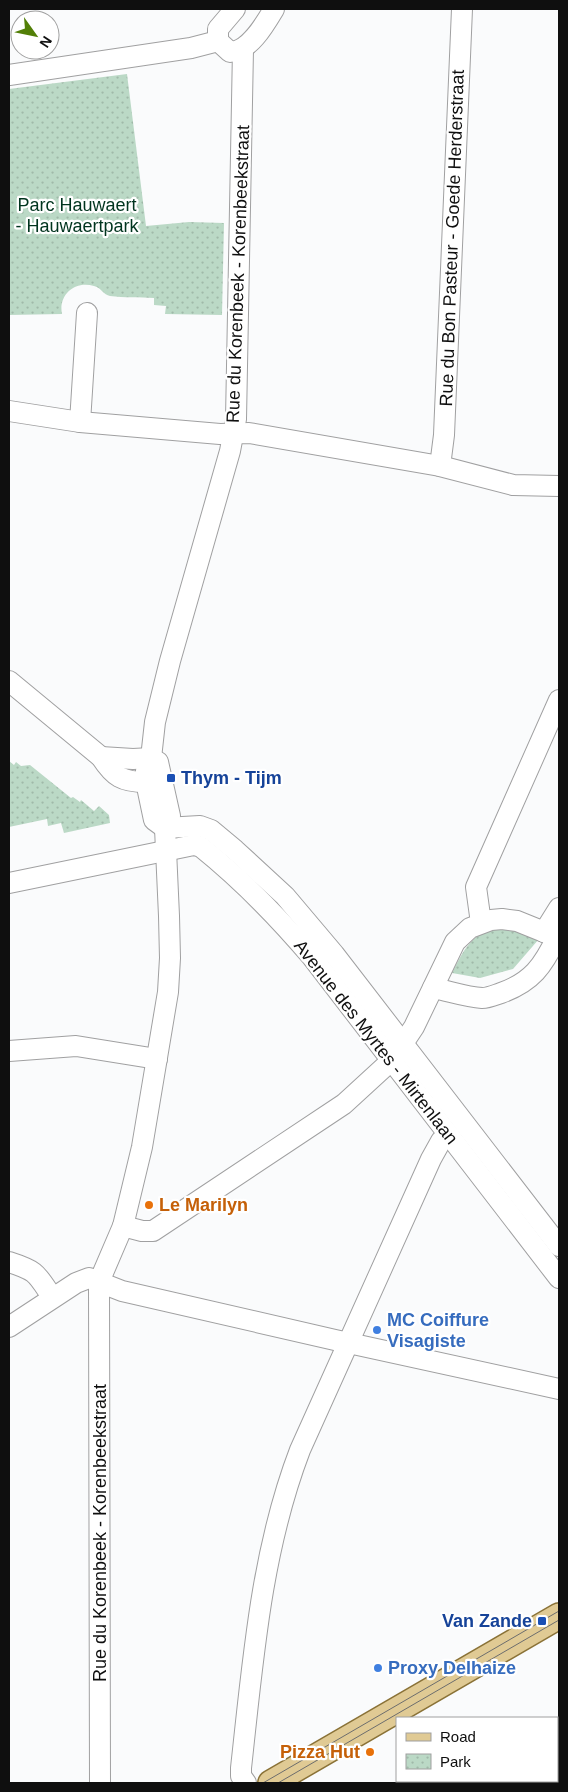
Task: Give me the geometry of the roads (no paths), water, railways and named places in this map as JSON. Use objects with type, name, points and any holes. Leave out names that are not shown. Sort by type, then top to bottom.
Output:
[{"type":"main road","points":[[270,1783],[559,1616]]},
{"type":"street","points":[[235,9],[218,28],[218,41],[230,52],[243,49],[274,9]]},
{"type":"street","name":"Rue du Bon Pasteur - Goede Herderstraat","points":[[440,466],[444,435],[462,9]]},
{"type":"street","points":[[9,75],[191,48],[218,41]]},
{"type":"street","name":"Rue du Korenbeek - Korenbeekstraat","points":[[100,1783],[99,1282],[124,1226],[142,1146],[168,992],[170,916],[165,828],[170,816],[153,770],[155,722],[230,451],[236,419],[243,49]]},
{"type":"street","points":[[80,422],[87,313]]},
{"type":"street","points":[[9,411],[80,422],[220,434],[249,433],[440,466],[513,485],[559,486]]},
{"type":"street","points":[[9,682],[101,757],[134,759],[153,770]]},
{"type":"street","points":[[481,923],[476,887],[559,700]]},
{"type":"street","name":"Avenue des Myrtes - Mirtenlaan","points":[[165,828],[200,826],[211,830],[285,896],[307,920],[559,1246]]},
{"type":"street","name":"Avenue des Myrtes - Mirtenlaan","points":[[9,883],[195,845],[201,847],[238,879],[292,933],[559,1278]]},
{"type":"street","points":[[433,988],[485,998],[519,985],[534,974],[548,955],[559,908]]},
{"type":"street","points":[[124,1226],[153,1232],[344,1104],[392,1060],[414,1027],[455,942],[470,928],[491,920],[502,919],[517,921],[553,936]]},
{"type":"street","points":[[9,1051],[76,1046],[157,1059]]},
{"type":"street","points":[[246,1783],[241,1776],[241,1768],[261,1596],[268,1557],[282,1502],[293,1468],[431,1159],[441,1141],[448,1135]]},
{"type":"street","points":[[9,1262],[31,1269],[52,1297]]},
{"type":"street","points":[[9,1327],[52,1297],[89,1278],[122,1291],[559,1389]]},
{"type":"tram line","points":[[263,1783],[559,1611]]},
{"type":"tram line","points":[[278,1783],[559,1620]]},
{"type":"place","name":"Thym - Tijm","points":[[171,778]]},
{"type":"place","name":"Le Marilyn","points":[[149,1205]]},
{"type":"place","name":"MC Coiffure Visagiste","points":[[377,1330]]},
{"type":"place","name":"Van Zande","points":[[542,1621]]},
{"type":"place","name":"Proxy Delhaize","points":[[378,1668]]},
{"type":"place","name":"Pizza Hut","points":[[370,1752]]},
{"type":"park label","name":"Parc Hauwaert - Hauwaertpark","points":[[77,215]]}]
